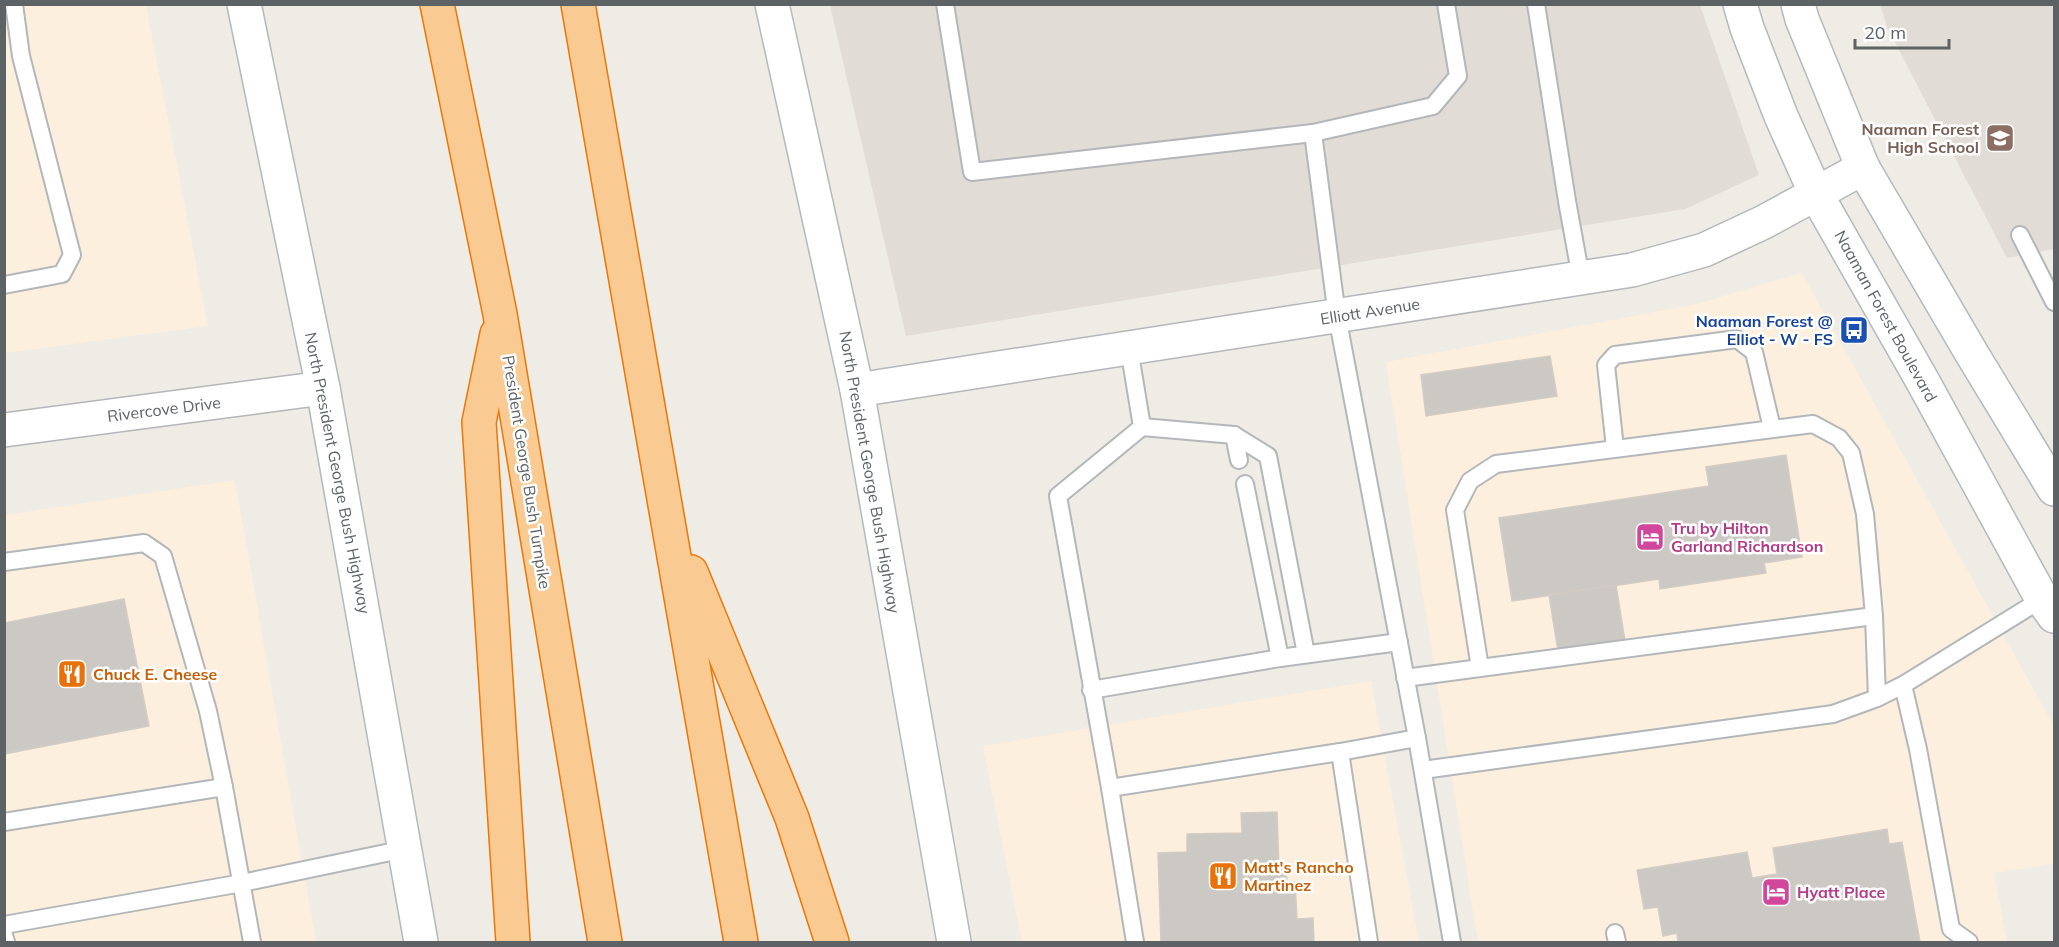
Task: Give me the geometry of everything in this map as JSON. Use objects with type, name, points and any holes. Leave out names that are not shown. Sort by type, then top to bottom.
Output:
[{"type":"highway","name":"President George Bush Turnpike","points":[[437,4],[500,314],[605,942]]},
{"type":"highway","points":[[578,4],[741,942]]},
{"type":"highway","points":[[500,314],[479,422],[513,942]]},
{"type":"highway","points":[[667,514],[792,818],[832,942]]},
{"type":"main road","name":"North President George Bush Highway","points":[[244,4],[323,388],[422,942]]},
{"type":"main road","name":"North President George Bush Highway","points":[[772,4],[857,390],[954,942]]},
{"type":"main road","name":"Naaman Forest Boulevard","points":[[1740,4],[1781,116],[1816,194],[2050,606]]},
{"type":"main road","points":[[1798,4],[1802,19],[1863,168],[1972,354],[2055,489]]},
{"type":"main road","name":"Elliott Avenue","points":[[857,390],[1632,270],[1704,250],[1764,222],[1863,168]]},
{"type":"main road","name":"Rivercove Drive","points":[[4,430],[323,388]]},
{"type":"lane","points":[[945,4],[972,172],[1313,133],[1433,106],[1458,76],[1446,4]]},
{"type":"lane","points":[[1536,4],[1581,278]]},
{"type":"lane","points":[[4,285],[62,274],[72,255],[11,9]]},
{"type":"lane","points":[[1313,133],[1337,316],[1423,770],[1452,942]]},
{"type":"lane","points":[[2020,235],[2055,302]]},
{"type":"lane","points":[[1615,448],[1606,365],[1615,356],[1737,339],[1754,352],[1772,428]]},
{"type":"lane","points":[[1129,348],[1142,427]]},
{"type":"lane","points":[[1480,668],[1455,510],[1470,481],[1496,464],[1813,424],[1839,438],[1851,453],[1865,514],[1874,616],[1876,698]]},
{"type":"lane","points":[[1135,942],[1058,496],[1142,427],[1234,435],[1268,456],[1306,654]]},
{"type":"lane","points":[[1234,435],[1239,460]]},
{"type":"lane","points":[[1245,484],[1280,658]]},
{"type":"lane","points":[[4,562],[144,543],[163,556],[208,711],[252,942]]},
{"type":"lane","points":[[1423,770],[1833,714],[1904,685],[2050,606]]},
{"type":"lane","points":[[1405,678],[1874,616]]},
{"type":"lane","points":[[1091,690],[1280,658],[1399,642]]},
{"type":"lane","points":[[1904,685],[1918,748],[1951,929],[1969,942]]},
{"type":"lane","points":[[1110,788],[1417,738]]},
{"type":"lane","points":[[1340,752],[1370,942]]},
{"type":"lane","points":[[4,822],[224,787]]},
{"type":"lane","points":[[4,925],[242,883],[405,849]]},
{"type":"lane","points":[[4,935],[6,942]]},
{"type":"shaded area","points":[[4,5],[146,5],[208,326],[5,353]]},
{"type":"shaded area","points":[[830,5],[1700,5],[1759,175],[1685,209],[906,336]]},
{"type":"shaded area","name":"Naaman Forest High School","points":[[1880,5],[2054,5],[2054,249],[2007,258],[1887,27]]},
{"type":"shaded area","points":[[1802,273],[2054,726],[2054,864],[1994,873],[2007,942],[1478,942],[1386,362],[1693,305]]},
{"type":"shaded area","points":[[235,480],[316,942],[5,942],[5,515]]},
{"type":"shaded area","points":[[1371,681],[1419,942],[1022,942],[983,746]]},
{"type":"building","points":[[1550,356],[1557,396],[1426,416],[1421,375]]},
{"type":"building","name":"Tru by Hilton Garland Richardson","points":[[1786,455],[1802,557],[1764,563],[1766,573],[1660,589],[1659,579],[1512,601],[1499,518],[1709,486],[1706,467]]},
{"type":"building","points":[[1616,585],[1625,641],[1558,651],[1549,595]]},
{"type":"building","name":"Chuck E. Cheese","points":[[124,599],[149,726],[4,754],[4,623]]},
{"type":"building","name":"Matt's Rancho Martinez","points":[[1277,812],[1279,869],[1286,869],[1287,882],[1295,882],[1297,919],[1313,918],[1314,942],[1161,942],[1158,853],[1187,852],[1187,834],[1242,833],[1241,813]]},
{"type":"building","name":"Hyatt Place","points":[[1887,829],[1889,844],[1902,842],[1920,942],[1678,942],[1677,933],[1663,936],[1658,907],[1644,909],[1637,870],[1747,852],[1752,878],[1777,874],[1773,848]]},
{"type":"place","name":"Naaman Forest High School","points":[[2000,138]]},
{"type":"place","name":"Naaman Forest @ Elliot - W - FS","points":[[1854,330]]},
{"type":"place","name":"Tru by Hilton Garland Richardson","points":[[1650,537]]},
{"type":"place","name":"Chuck E. Cheese","points":[[72,674]]},
{"type":"place","name":"Matt's Rancho Martinez","points":[[1223,876]]},
{"type":"place","name":"Hyatt Place","points":[[1776,892]]}]
